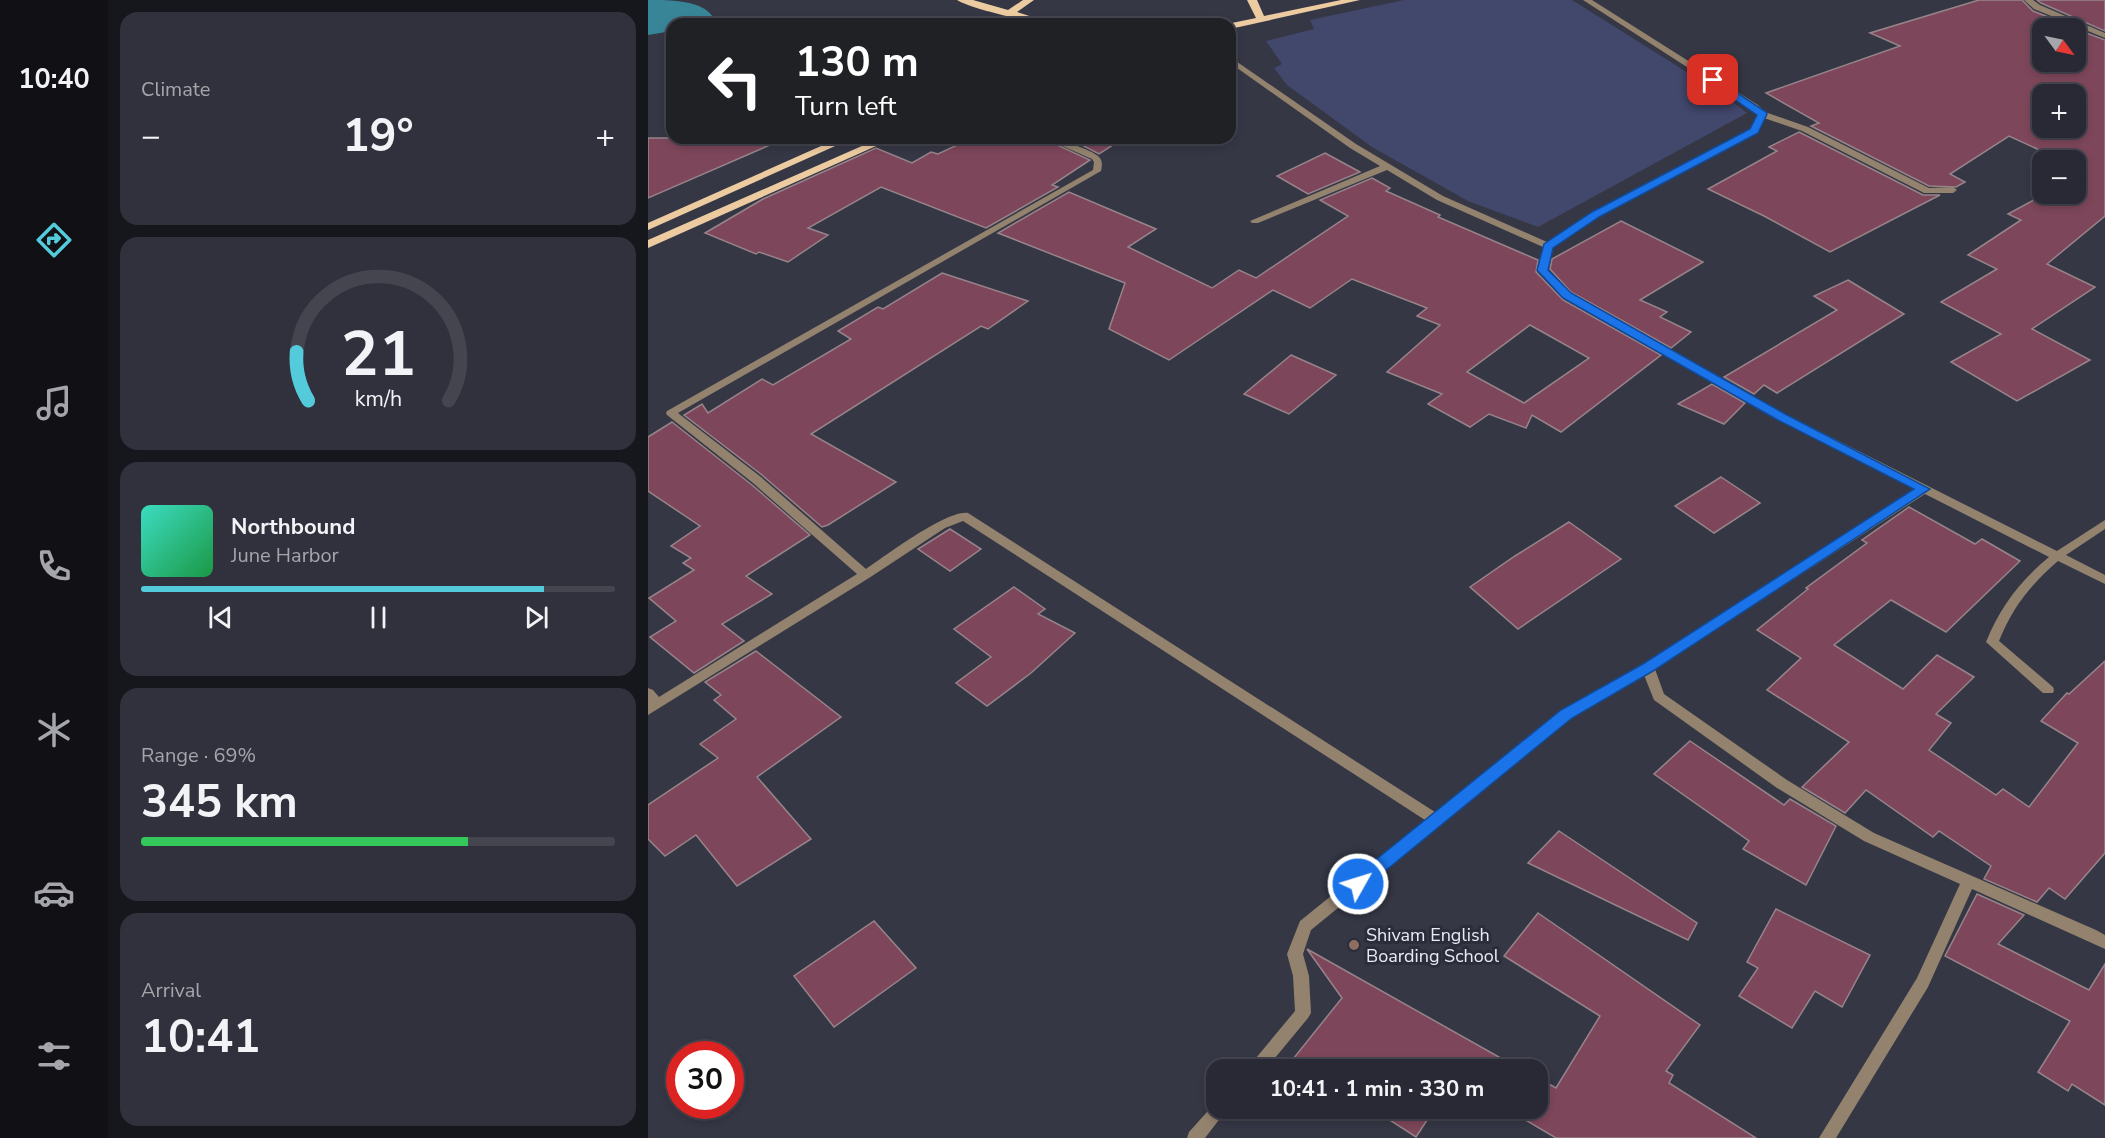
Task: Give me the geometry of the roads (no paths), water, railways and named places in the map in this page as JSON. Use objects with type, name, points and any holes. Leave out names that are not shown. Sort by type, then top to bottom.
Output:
[{"type":"main road","points":[[962,0],[1024,18]]},
{"type":"main road","points":[[1008,14],[1029,0]]},
{"type":"main road","points":[[1252,0],[1261,20]]},
{"type":"main road","points":[[1236,25],[1355,0]]},
{"type":"main road","points":[[648,227],[835,144]]},
{"type":"main road","points":[[648,244],[875,144]]},
{"type":"street","points":[[1587,0],[1747,102],[1762,114],[1805,129],[1927,190],[1953,190]]},
{"type":"street","points":[[2028,0],[2037,7],[2105,36]]},
{"type":"street","points":[[1236,63],[1353,146],[1440,198],[1548,246]]},
{"type":"street","points":[[1762,114],[1754,131],[1596,214],[1548,246],[1543,270],[1567,296],[1781,416],[2105,580]]},
{"type":"street","points":[[865,575],[757,480],[670,413],[1097,171],[1098,162],[1095,158],[1062,144]]},
{"type":"street","points":[[1255,221],[1388,166]]},
{"type":"street","points":[[1263,1059],[1303,1013],[1301,976],[1295,954],[1305,927],[1566,714],[1648,668],[1924,489]]},
{"type":"street","points":[[648,693],[653,707],[941,525],[964,516],[1437,821]]},
{"type":"street","points":[[2048,690],[1992,642],[2000,617],[2029,579],[2057,554],[2105,524]]},
{"type":"street","points":[[1648,668],[1659,697],[1782,784],[1869,837],[2105,943]]},
{"type":"street","points":[[1827,1138],[1923,982],[1968,881]]},
{"type":"street","points":[[1195,1138],[1211,1119]]},
{"type":"place","name":"Shivam English Boarding School","points":[[1354,945]]}]
